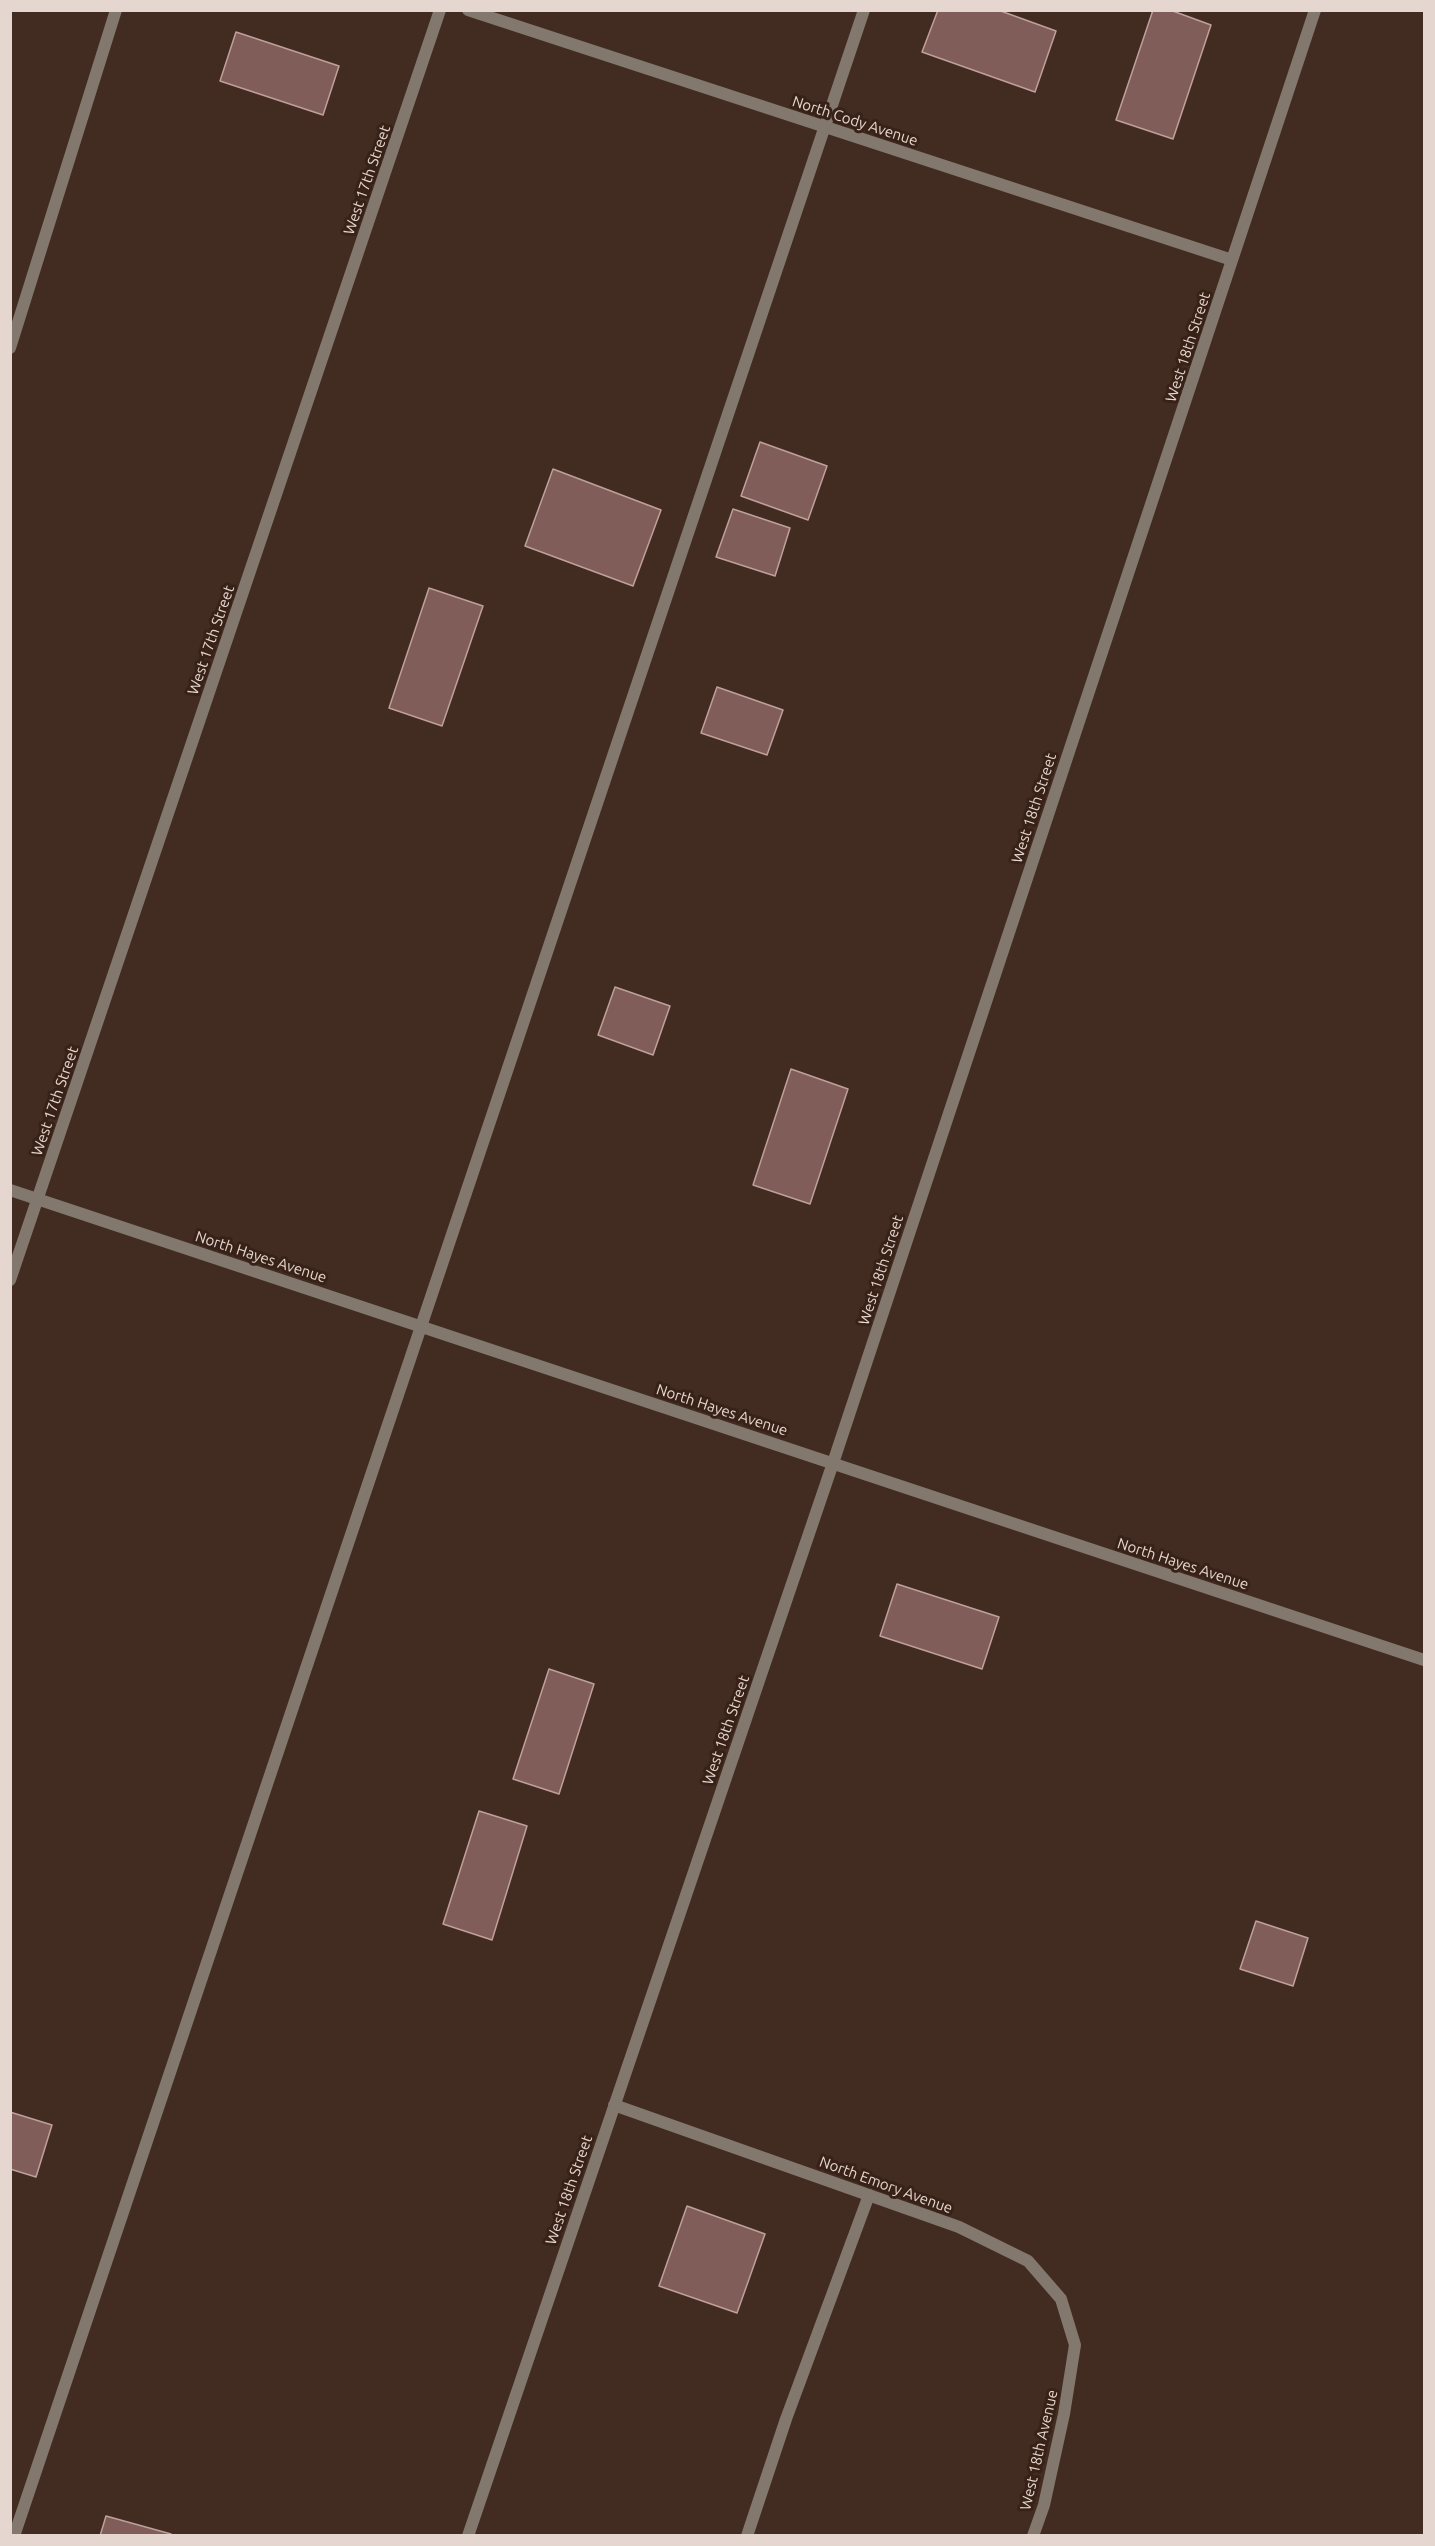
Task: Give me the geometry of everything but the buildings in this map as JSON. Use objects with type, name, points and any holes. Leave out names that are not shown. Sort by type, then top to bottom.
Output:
[{"type":"street","points":[[10,348],[116,10]]},
{"type":"street","name":"West 17th Street","points":[[10,1280],[440,10]]},
{"type":"street","name":"North Cody Avenue","points":[[468,10],[1232,260]]},
{"type":"street","points":[[14,2535],[423,1326],[864,10]]},
{"type":"street","name":"West 18th Street","points":[[468,2535],[833,1463],[1315,10]]},
{"type":"street","name":"North Hayes Avenue","points":[[10,1190],[1425,1660]]},
{"type":"street","name":"North Emory Avenue","points":[[614,2105],[959,2227],[1028,2261],[1061,2299],[1075,2345],[1071,2370]]},
{"type":"street","points":[[747,2535],[786,2419],[869,2195]]},
{"type":"street","name":"West 18th Avenue","points":[[1033,2535],[1046,2494],[1064,2414],[1071,2370]]}]
